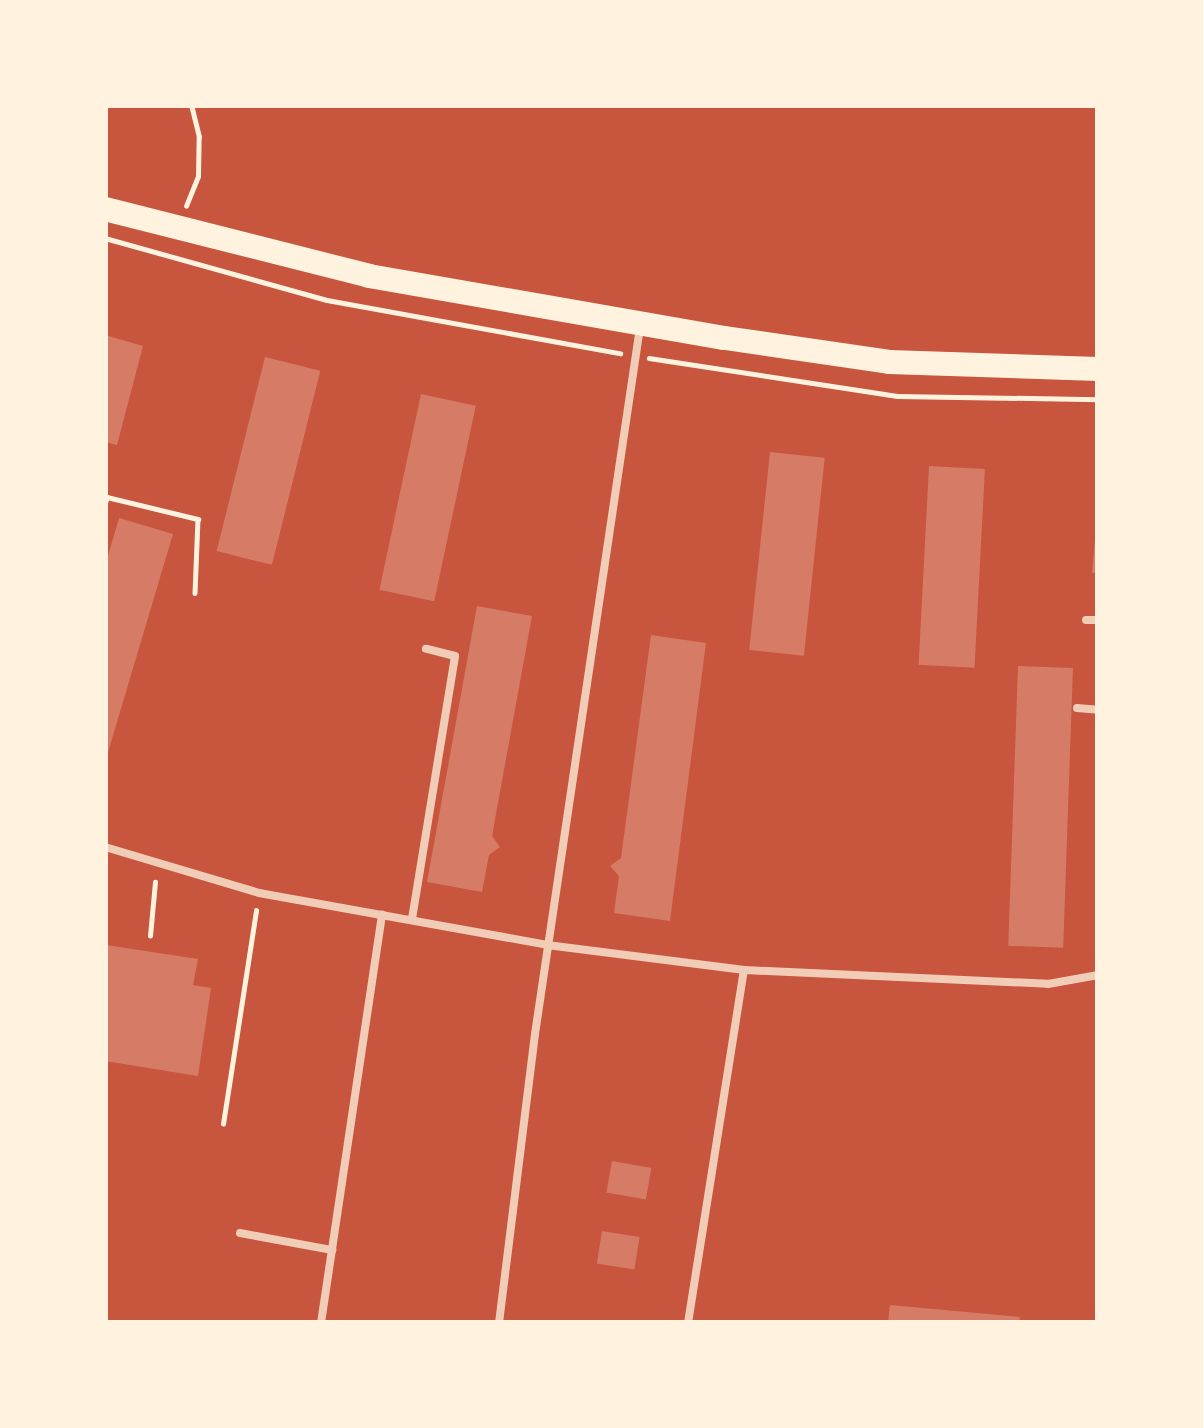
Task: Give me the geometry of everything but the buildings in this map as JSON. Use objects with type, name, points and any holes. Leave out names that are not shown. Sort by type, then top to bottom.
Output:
[{"type":"main road","points":[[105,208],[369,276],[640,324],[890,362],[1098,369]]},
{"type":"lane","points":[[499,1323],[547,945],[640,324]]},
{"type":"lane","points":[[1086,620],[1098,620]]},
{"type":"lane","points":[[412,919],[455,656],[426,649]]},
{"type":"lane","points":[[1077,709],[1098,710]]},
{"type":"lane","points":[[105,847],[259,893],[547,945],[744,970],[1048,984],[1098,975]]},
{"type":"lane","points":[[321,1323],[382,915]]},
{"type":"lane","points":[[688,1323],[744,970]]},
{"type":"lane","points":[[240,1233],[332,1250]]},
{"type":"path","points":[[181,229],[198,176],[199,137],[191,105]]},
{"type":"path","points":[[105,503],[107,497],[198,519],[195,593]]},
{"type":"path","points":[[150,936],[158,860]]},
{"type":"path","points":[[223,1124],[259,893]]}]
